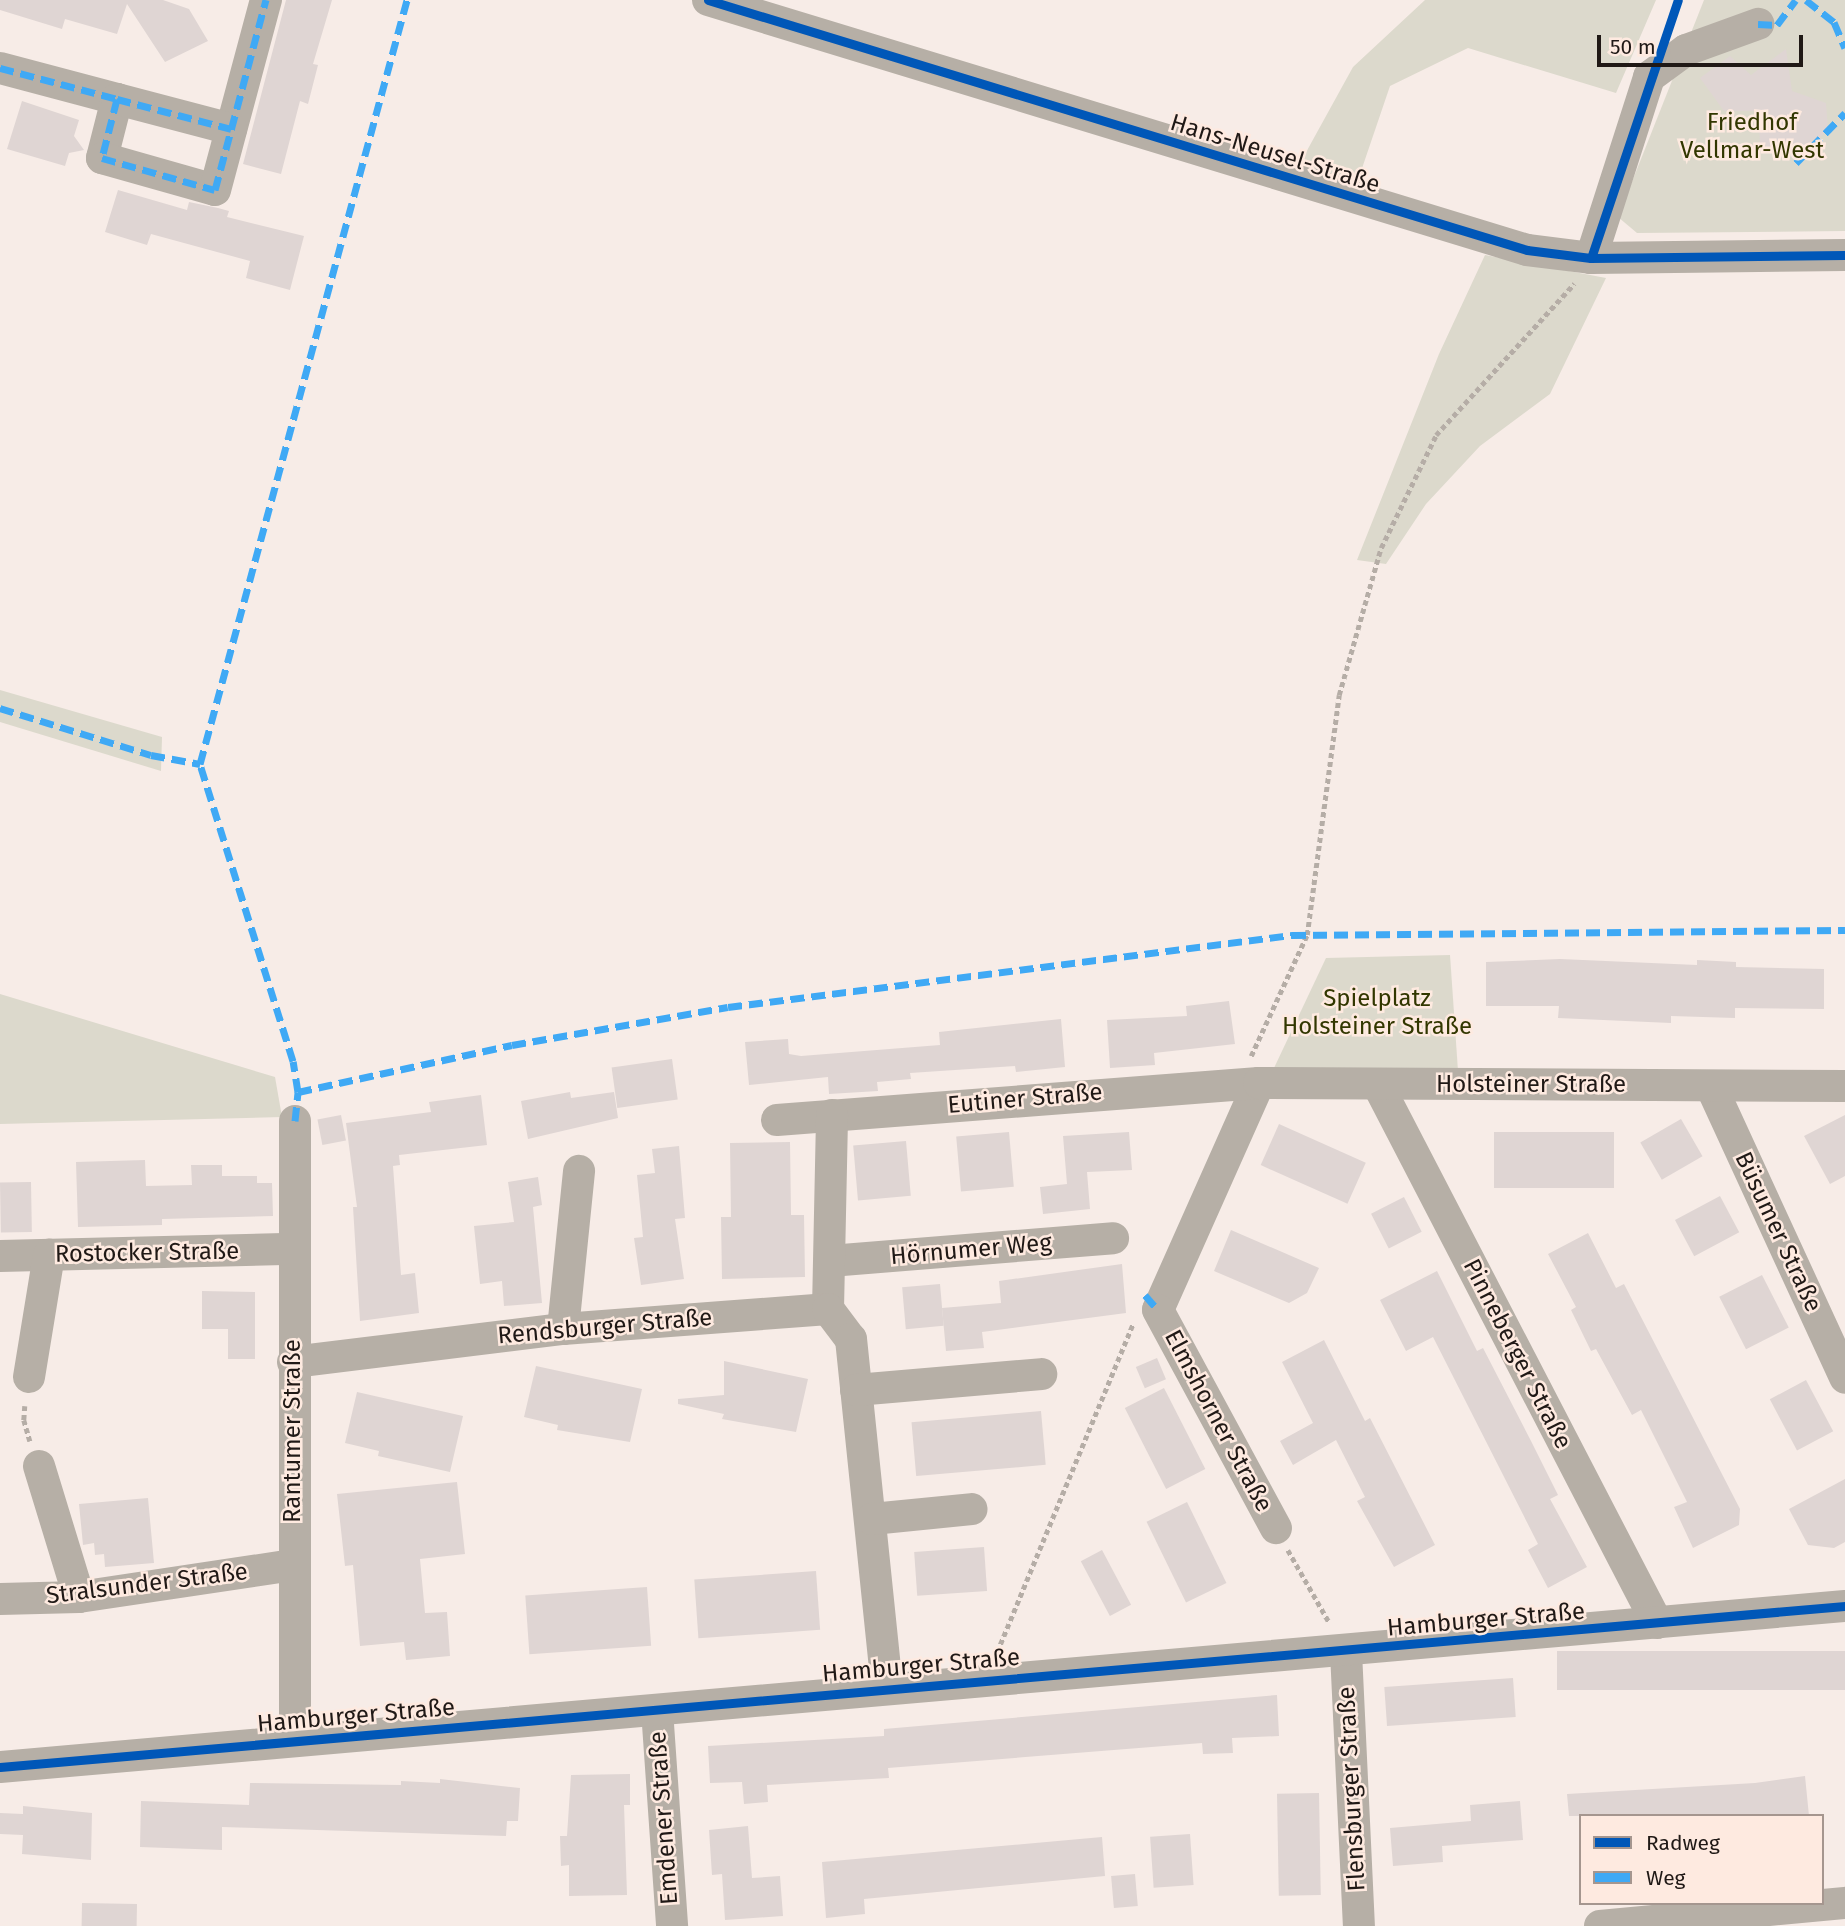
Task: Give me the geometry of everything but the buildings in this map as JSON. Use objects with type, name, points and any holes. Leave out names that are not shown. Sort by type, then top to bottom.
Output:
[{"type":"street","points":[[117,99],[102,158],[215,190],[266,0]]},
{"type":"street","name":"Hans-Neusel-Straße","points":[[708,0],[1527,250],[1591,258],[1845,255]]},
{"type":"street","points":[[1591,258],[1649,77],[1686,50],[1758,24]]},
{"type":"street","points":[[0,68],[231,129]]},
{"type":"street","name":"Holsteiner Straße","points":[[1238,1084],[1845,1086]]},
{"type":"street","name":"Eutiner Straße","points":[[777,1120],[1238,1084]]},
{"type":"street","name":"Elmshorner Straße","points":[[1238,1084],[1158,1310],[1276,1528]]},
{"type":"street","name":"Pinneberger Straße","points":[[1377,1085],[1657,1623]]},
{"type":"street","name":"Büsumer Straße","points":[[1711,1086],[1845,1378]]},
{"type":"street","points":[[832,1115],[828,1309],[850,1339],[872,1519],[887,1687]]},
{"type":"street","name":"Rantumer Straße","points":[[295,1122],[295,1741]]},
{"type":"street","points":[[563,1329],[579,1171]]},
{"type":"street","name":"Hörnumer Weg","points":[[830,1261],[1113,1238]]},
{"type":"street","name":"Rostocker Straße","points":[[0,1256],[293,1249]]},
{"type":"street","points":[[29,1377],[49,1255]]},
{"type":"street","name":"Rendsburger Straße","points":[[293,1362],[563,1329],[828,1309]]},
{"type":"street","points":[[856,1390],[1041,1374]]},
{"type":"street","points":[[38,1466],[79,1597]]},
{"type":"street","points":[[872,1519],[972,1508]]},
{"type":"street","name":"Stralsunder Straße","points":[[0,1599],[79,1597],[294,1565]]},
{"type":"street","name":"Hamburger Straße","points":[[0,1767],[657,1710],[1256,1654],[1346,1652],[1845,1606]]},
{"type":"street","name":"Flensburger Straße","points":[[1346,1652],[1359,1926]]},
{"type":"street","name":"Emdener Straße","points":[[657,1710],[672,1926]]},
{"type":"street","points":[[1824,1905],[1845,1903]]},
{"type":"street","points":[[1600,1926],[1824,1905]]},
{"type":"path","points":[[1238,1084],[1307,935],[1339,695],[1381,548],[1436,435],[1583,277],[1591,258]]},
{"type":"path","points":[[985,1680],[1135,1320]]},
{"type":"path","points":[[29,1377],[24,1420],[38,1466]]},
{"type":"path","points":[[1276,1528],[1346,1652]]},
{"type":"green space","points":[[1425,0],[1656,0],[1616,93],[1468,48],[1390,86],[1357,183],[1299,165],[1353,67]]},
{"type":"green space","name":"Friedhof Vellmar-West","points":[[1704,0],[1845,0],[1845,231],[1637,233],[1618,217]]},
{"type":"green space","points":[[1485,255],[1606,278],[1550,394],[1480,446],[1426,504],[1386,564],[1357,560],[1439,354]]},
{"type":"green space","points":[[0,690],[162,737],[161,771],[0,722]]},
{"type":"green space","name":"Spielplatz Holsteiner Straße","points":[[1450,955],[1458,1071],[1274,1068],[1326,958]]},
{"type":"green space","points":[[0,994],[275,1077],[282,1117],[0,1124]]},
{"type":"marked path","points":[[0,68],[117,99],[102,158],[215,190],[266,0]]},
{"type":"marked path","points":[[295,1121],[298,1092],[293,1061],[200,764],[407,0]]},
{"type":"marked path","points":[[1758,24],[1777,25],[1796,0]]},
{"type":"marked path","points":[[1806,0],[1834,22],[1845,48]]},
{"type":"marked path","points":[[117,99],[231,129]]},
{"type":"marked path","points":[[1796,163],[1845,113]]},
{"type":"marked path","points":[[0,708],[151,755],[200,764]]},
{"type":"marked path","points":[[298,1092],[512,1045],[728,1007],[1292,935],[1845,930]]},
{"type":"marked path","points":[[1145,1295],[1158,1310]]},
{"type":"cycle path","points":[[708,0],[1527,250],[1591,258],[1845,255]]},
{"type":"cycle path","points":[[1591,258],[1678,0]]},
{"type":"cycle path","points":[[0,1767],[1845,1606]]}]
